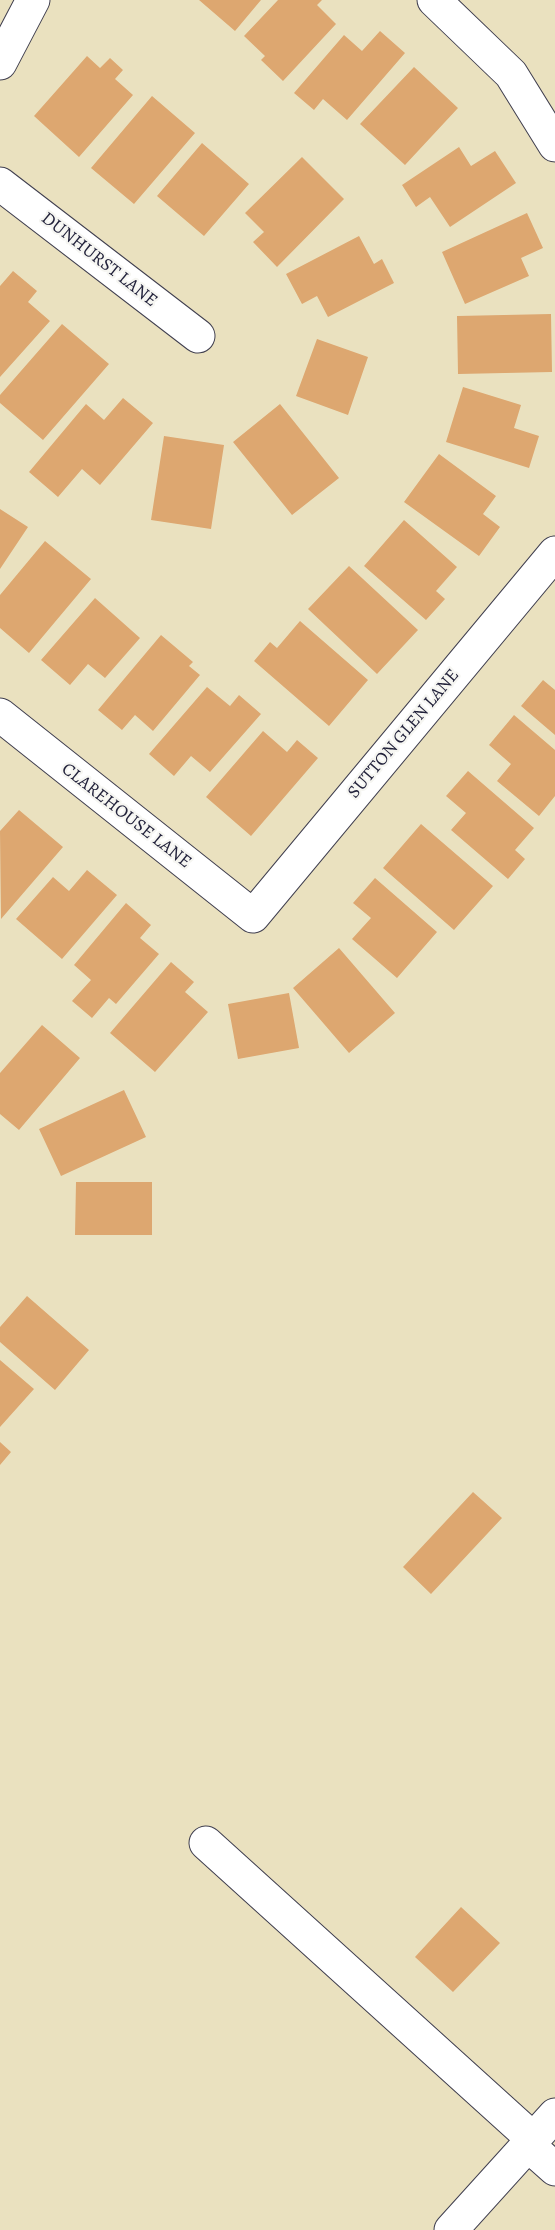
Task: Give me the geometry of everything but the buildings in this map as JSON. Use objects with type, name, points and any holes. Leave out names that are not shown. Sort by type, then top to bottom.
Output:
[{"type":"street","points":[[0,63],[33,0]]},
{"type":"street","points":[[434,0],[511,74],[555,145]]},
{"type":"street","name":"DUNHURST LANE","points":[[0,184],[198,336]]},
{"type":"street","name":"SUTTON GLEN LANE","points":[[253,916],[555,553]]},
{"type":"street","name":"CLAREHOUSE LANE","points":[[0,715],[253,916]]},
{"type":"street","points":[[206,1843],[531,2142],[555,2169]]},
{"type":"street","points":[[451,2230],[555,2115]]}]
